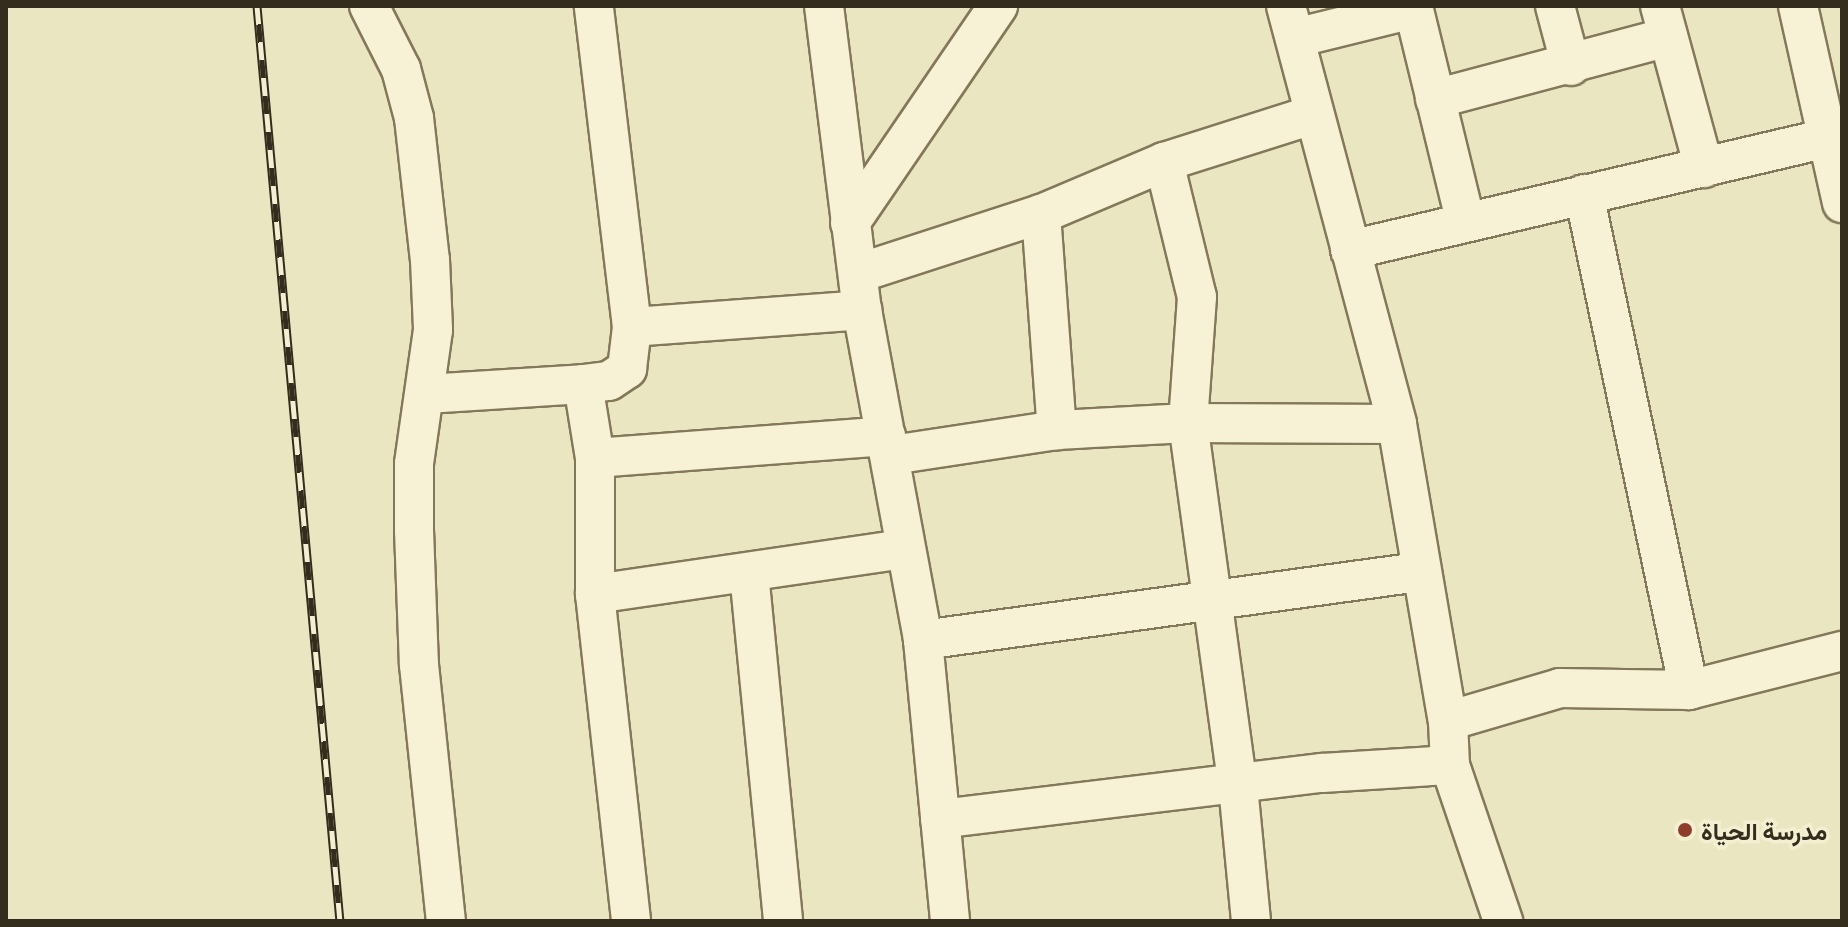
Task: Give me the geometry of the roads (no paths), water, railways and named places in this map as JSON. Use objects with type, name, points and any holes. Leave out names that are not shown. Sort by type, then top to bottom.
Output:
[{"type":"street","points":[[369,6],[401,69],[414,118],[433,316],[426,394],[414,464],[419,665],[446,921]]},
{"type":"street","points":[[426,394],[609,381],[627,369],[632,327],[594,6]]},
{"type":"street","points":[[824,6],[860,291],[889,446],[903,549],[923,640],[950,921]]},
{"type":"street","points":[[850,223],[998,6]]},
{"type":"street","points":[[1555,6],[1571,66]]},
{"type":"street","points":[[1798,6],[1831,121],[1842,203]]},
{"type":"street","points":[[1465,220],[1413,8],[1291,22],[1312,115],[1397,424],[1419,572],[1448,721],[1450,765],[1503,921]]},
{"type":"street","points":[[1435,99],[1571,66],[1664,22],[1704,168]]},
{"type":"street","points":[[632,327],[860,291],[1164,162],[1312,115]]},
{"type":"street","points":[[1350,250],[1465,220],[1704,168],[1831,121]]},
{"type":"street","points":[[1164,162],[1197,297],[1188,423],[1209,600],[1238,786],[1251,921]]},
{"type":"street","points":[[1584,194],[1689,690]]},
{"type":"street","points":[[1041,214],[1057,430]]},
{"type":"street","points":[[583,384],[595,458],[595,594],[631,921]]},
{"type":"street","points":[[595,458],[889,446],[1057,430],[1188,423],[1397,424]]},
{"type":"street","points":[[595,594],[903,549]]},
{"type":"street","points":[[923,640],[1419,572]]},
{"type":"street","points":[[749,573],[783,921]]},
{"type":"street","points":[[1448,721],[1560,688],[1689,690],[1842,651]]},
{"type":"street","points":[[940,819],[1238,786],[1322,773],[1450,765]]},
{"type":"railway","points":[[257,6],[340,921]]},
{"type":"place","name":"مدرسة الحياة","points":[[1685,830]]}]
